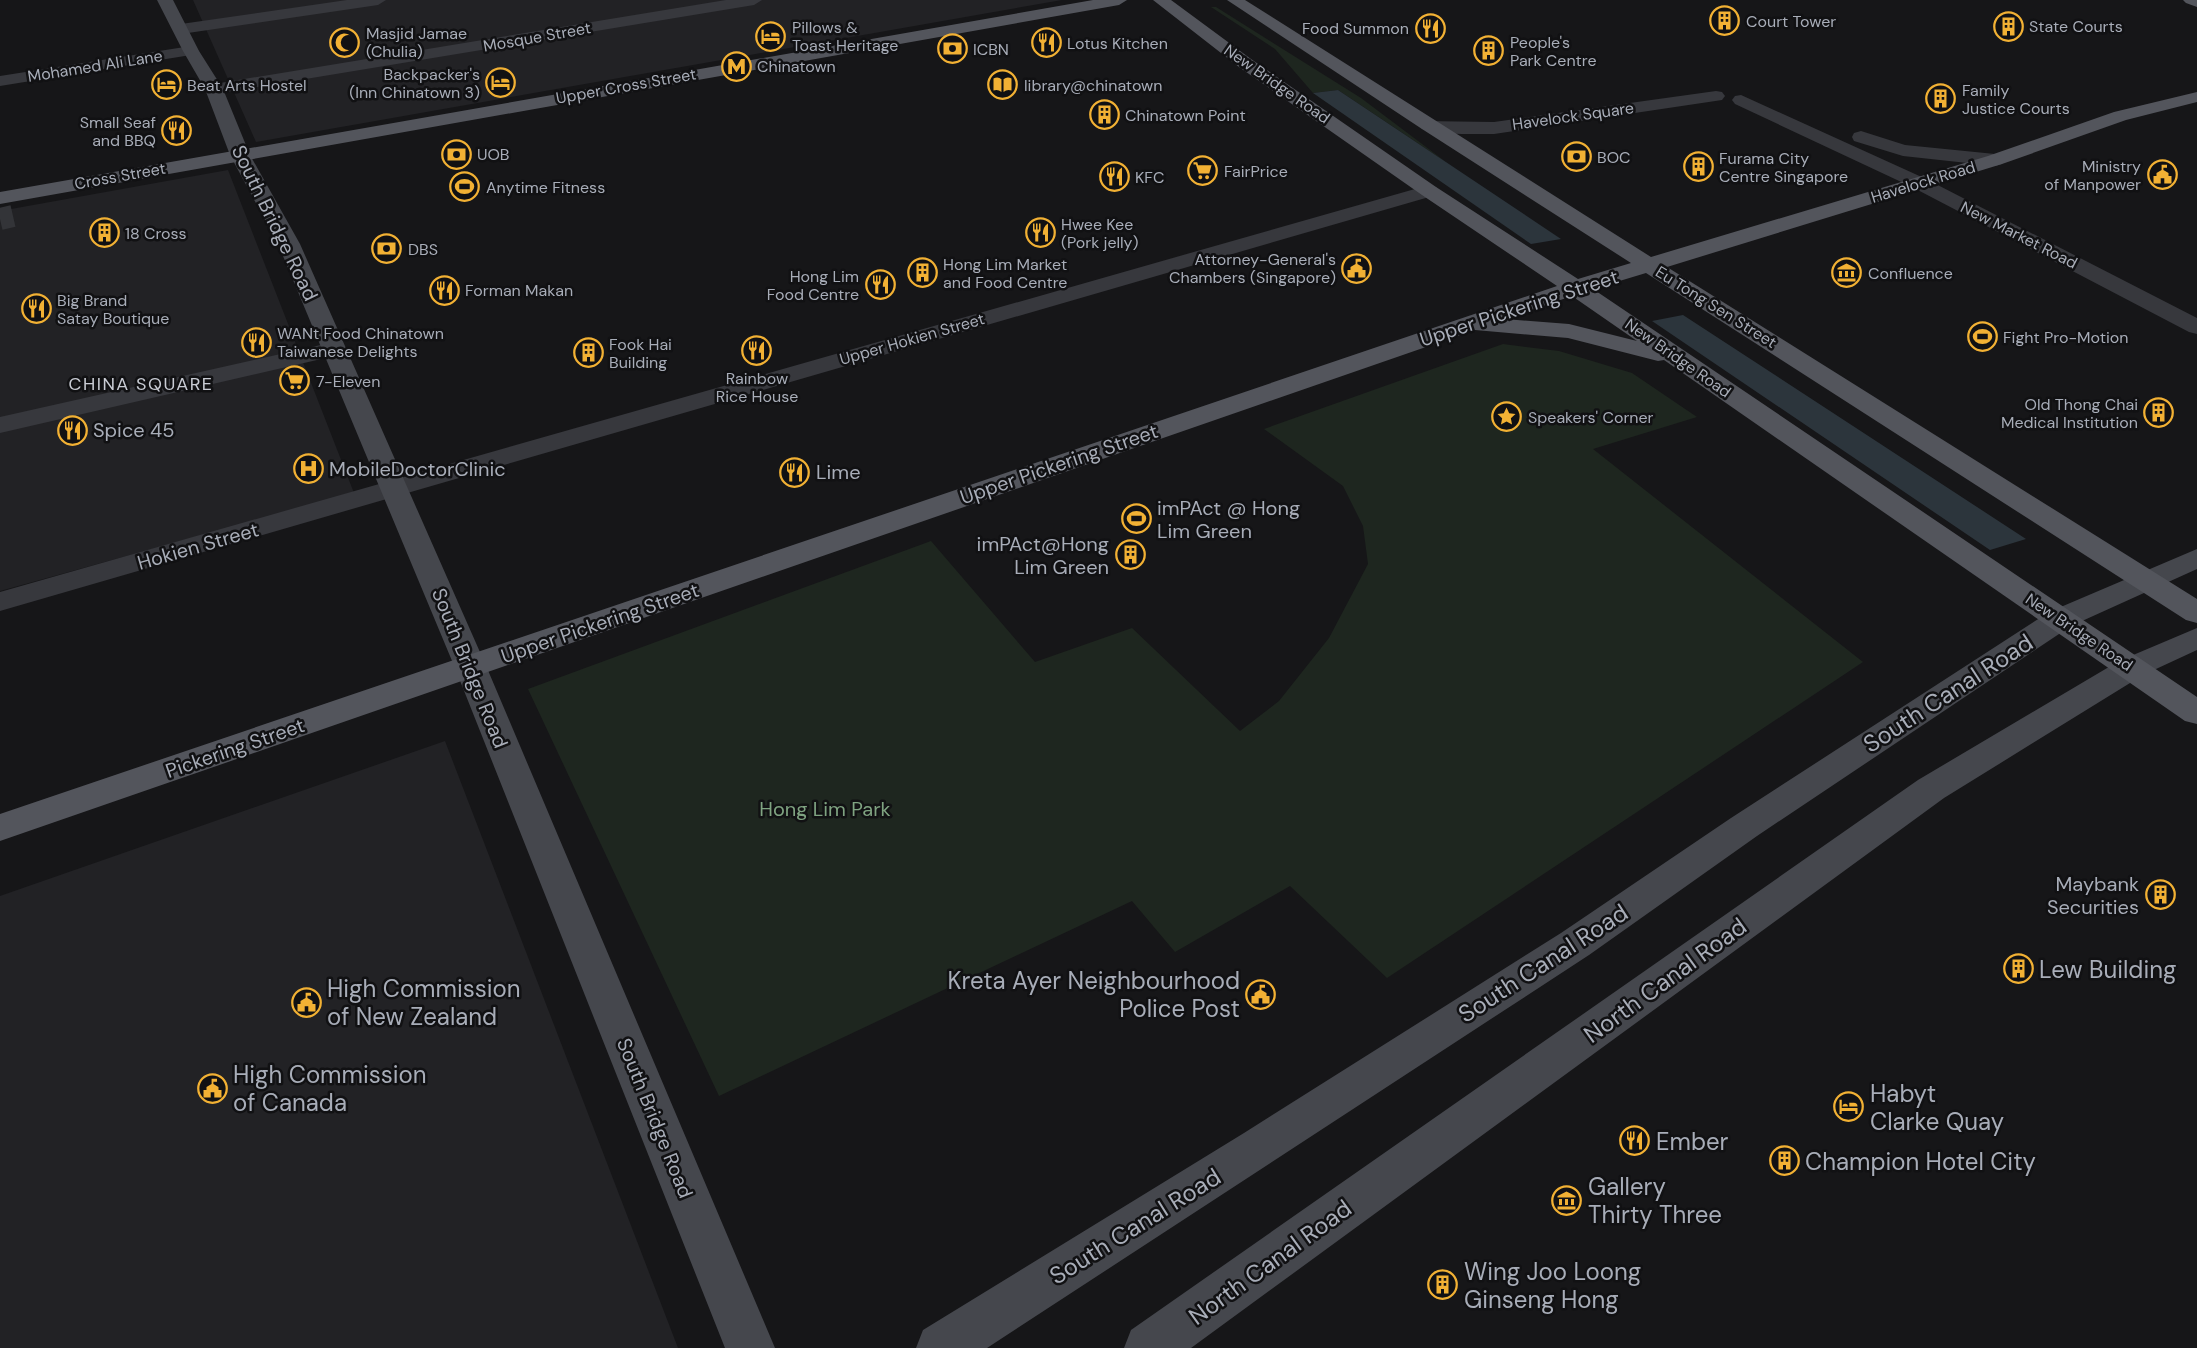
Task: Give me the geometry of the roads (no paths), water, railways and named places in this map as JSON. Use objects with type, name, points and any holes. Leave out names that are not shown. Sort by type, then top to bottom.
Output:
[{"type":"main road","name":"South Bridge Road","points":[[165,0],[191,51],[214,89],[240,155],[290,244],[471,668],[750,1348]]},
{"type":"main road","name":"Upper Cross Street","points":[[240,155],[1119,0]]},
{"type":"main road","name":"New Bridge Road","points":[[1161,0],[1245,63],[1429,191],[1576,287],[2197,713]]},
{"type":"main road","name":"Eu Tong Sen Street","points":[[1235,0],[1648,266],[1785,349],[1922,440],[2197,613]]},
{"type":"main road","points":[[2191,0],[2197,2]]},
{"type":"main road","points":[[2120,116],[2135,98],[2145,92]]},
{"type":"main road","name":"Havelock Road","points":[[1648,266],[1995,160],[2120,116],[2197,97]]},
{"type":"main road","name":"Cross Street","points":[[0,198],[240,155]]},
{"type":"main road","name":"Upper Pickering Street","points":[[471,668],[1028,474],[1576,287],[1648,266]]},
{"type":"main road","points":[[1467,325],[1569,331],[1680,359]]},
{"type":"main road","name":"South Canal Road","points":[[941,1348],[1260,1147],[1565,950],[1744,827],[2060,619],[2197,558]]},
{"type":"main road","name":"North Canal Road","points":[[1149,1348],[1931,789],[2131,668],[2197,638]]},
{"type":"main road","name":"Pickering Street","points":[[0,828],[471,668]]},
{"type":"street","points":[[181,29],[378,0]]},
{"type":"street","name":"Mosque Street","points":[[214,89],[754,0]]},
{"type":"street","name":"Mohamed Ali Lane","points":[[0,81],[191,51]]},
{"type":"street","name":"Havelock Square","points":[[1428,125],[1466,129],[1494,128],[1716,96]]},
{"type":"street","name":"New Market Road","points":[[1995,160],[1923,153],[1884,146],[1746,99],[1918,183],[2197,327]]},
{"type":"street","name":"Upper Hokien Street","points":[[396,490],[558,441],[1429,191]]},
{"type":"street","points":[[0,425],[334,349]]},
{"type":"street","name":"Hokien Street","points":[[0,602],[396,490]]},
{"type":"tunnel","points":[[0,219],[13,216]]},
{"type":"place","name":"Court Tower","points":[[1725,21]]},
{"type":"place","name":"State Courts","points":[[2008,26]]},
{"type":"place","name":"Food Summon","points":[[1430,28]]},
{"type":"place","name":"Pillows & Toast Heritage","points":[[771,36]]},
{"type":"place","name":"Masjid Jamae (Chulia)","points":[[345,42]]},
{"type":"place","name":"Lotus Kitchen","points":[[1046,43]]},
{"type":"place","name":"ICBN","points":[[952,49]]},
{"type":"place","name":"People's Park Centre","points":[[1489,51]]},
{"type":"place","name":"Chinatown","points":[[736,66]]},
{"type":"place","name":"Backpacker's (Inn Chinatown 3)","points":[[501,83]]},
{"type":"place","name":"Beat Arts Hostel","points":[[166,85]]},
{"type":"place","name":"library@chinatown","points":[[1003,85]]},
{"type":"place","name":"Family Justice Courts","points":[[1941,99]]},
{"type":"place","name":"Chinatown Point","points":[[1104,115]]},
{"type":"place","name":"Small Seaf and BBQ","points":[[177,131]]},
{"type":"place","name":"UOB","points":[[456,154]]},
{"type":"place","name":"BOC","points":[[1576,157]]},
{"type":"place","name":"Furama City Centre Singapore","points":[[1698,167]]},
{"type":"place","name":"FairPrice","points":[[1203,171]]},
{"type":"place","name":"Ministry of Manpower","points":[[2162,175]]},
{"type":"place","name":"KFC","points":[[1114,177]]},
{"type":"place","name":"Anytime Fitness","points":[[465,187]]},
{"type":"place","name":"18 Cross","points":[[104,233]]},
{"type":"place","name":"Hwee Kee (Pork jelly)","points":[[1040,233]]},
{"type":"place","name":"DBS","points":[[387,249]]},
{"type":"place","name":"Attorney-General's Chambers (Singapore)","points":[[1357,268]]},
{"type":"place","name":"Hong Lim Market and Food Centre","points":[[922,273]]},
{"type":"place","name":"Confluence","points":[[1847,273]]},
{"type":"place","name":"Hong Lim Food Centre","points":[[880,285]]},
{"type":"place","name":"Forman Makan","points":[[444,290]]},
{"type":"place","name":"Big Brand Satay Boutique","points":[[36,309]]},
{"type":"place","name":"Fight Pro-Motion","points":[[1982,337]]},
{"type":"place","name":"WANt Food Chinatown Taiwanese Delights","points":[[256,342]]},
{"type":"place","name":"Rainbow Rice House","points":[[757,350]]},
{"type":"place","name":"Fook Hai Building","points":[[588,353]]},
{"type":"place","name":"7-Eleven","points":[[295,381]]},
{"type":"place","name":"Old Thong Chai Medical Institution","points":[[2159,413]]},
{"type":"place","name":"Speakers' Corner","points":[[1507,417]]},
{"type":"place","name":"Spice 45","points":[[72,430]]},
{"type":"place","name":"MobileDoctorClinic","points":[[308,469]]},
{"type":"place","name":"Lime","points":[[795,472]]},
{"type":"place","name":"imPAct @ Hong Lim Green","points":[[1136,519]]},
{"type":"place","name":"imPAct@Hong Lim Green","points":[[1130,555]]},
{"type":"place","name":"Maybank Securities","points":[[2160,895]]},
{"type":"place","name":"Lew Building","points":[[2018,969]]},
{"type":"place","name":"Kreta Ayer Neighbourhood Police Post","points":[[1261,994]]},
{"type":"place","name":"High Commission of New Zealand","points":[[306,1002]]},
{"type":"place","name":"High Commission of Canada","points":[[212,1088]]},
{"type":"place","name":"Habyt Clarke Quay","points":[[1849,1107]]},
{"type":"place","name":"Ember","points":[[1635,1141]]},
{"type":"place","name":"Champion Hotel City","points":[[1784,1161]]},
{"type":"place","name":"Gallery Thirty Three","points":[[1567,1200]]},
{"type":"place","name":"Wing Joo Loong Ginseng Hong","points":[[1443,1285]]},
{"type":"district","name":"CHINA SQUARE","points":[[141,384]]},
{"type":"park label","name":"Hong Lim Park","points":[[825,809]]}]
